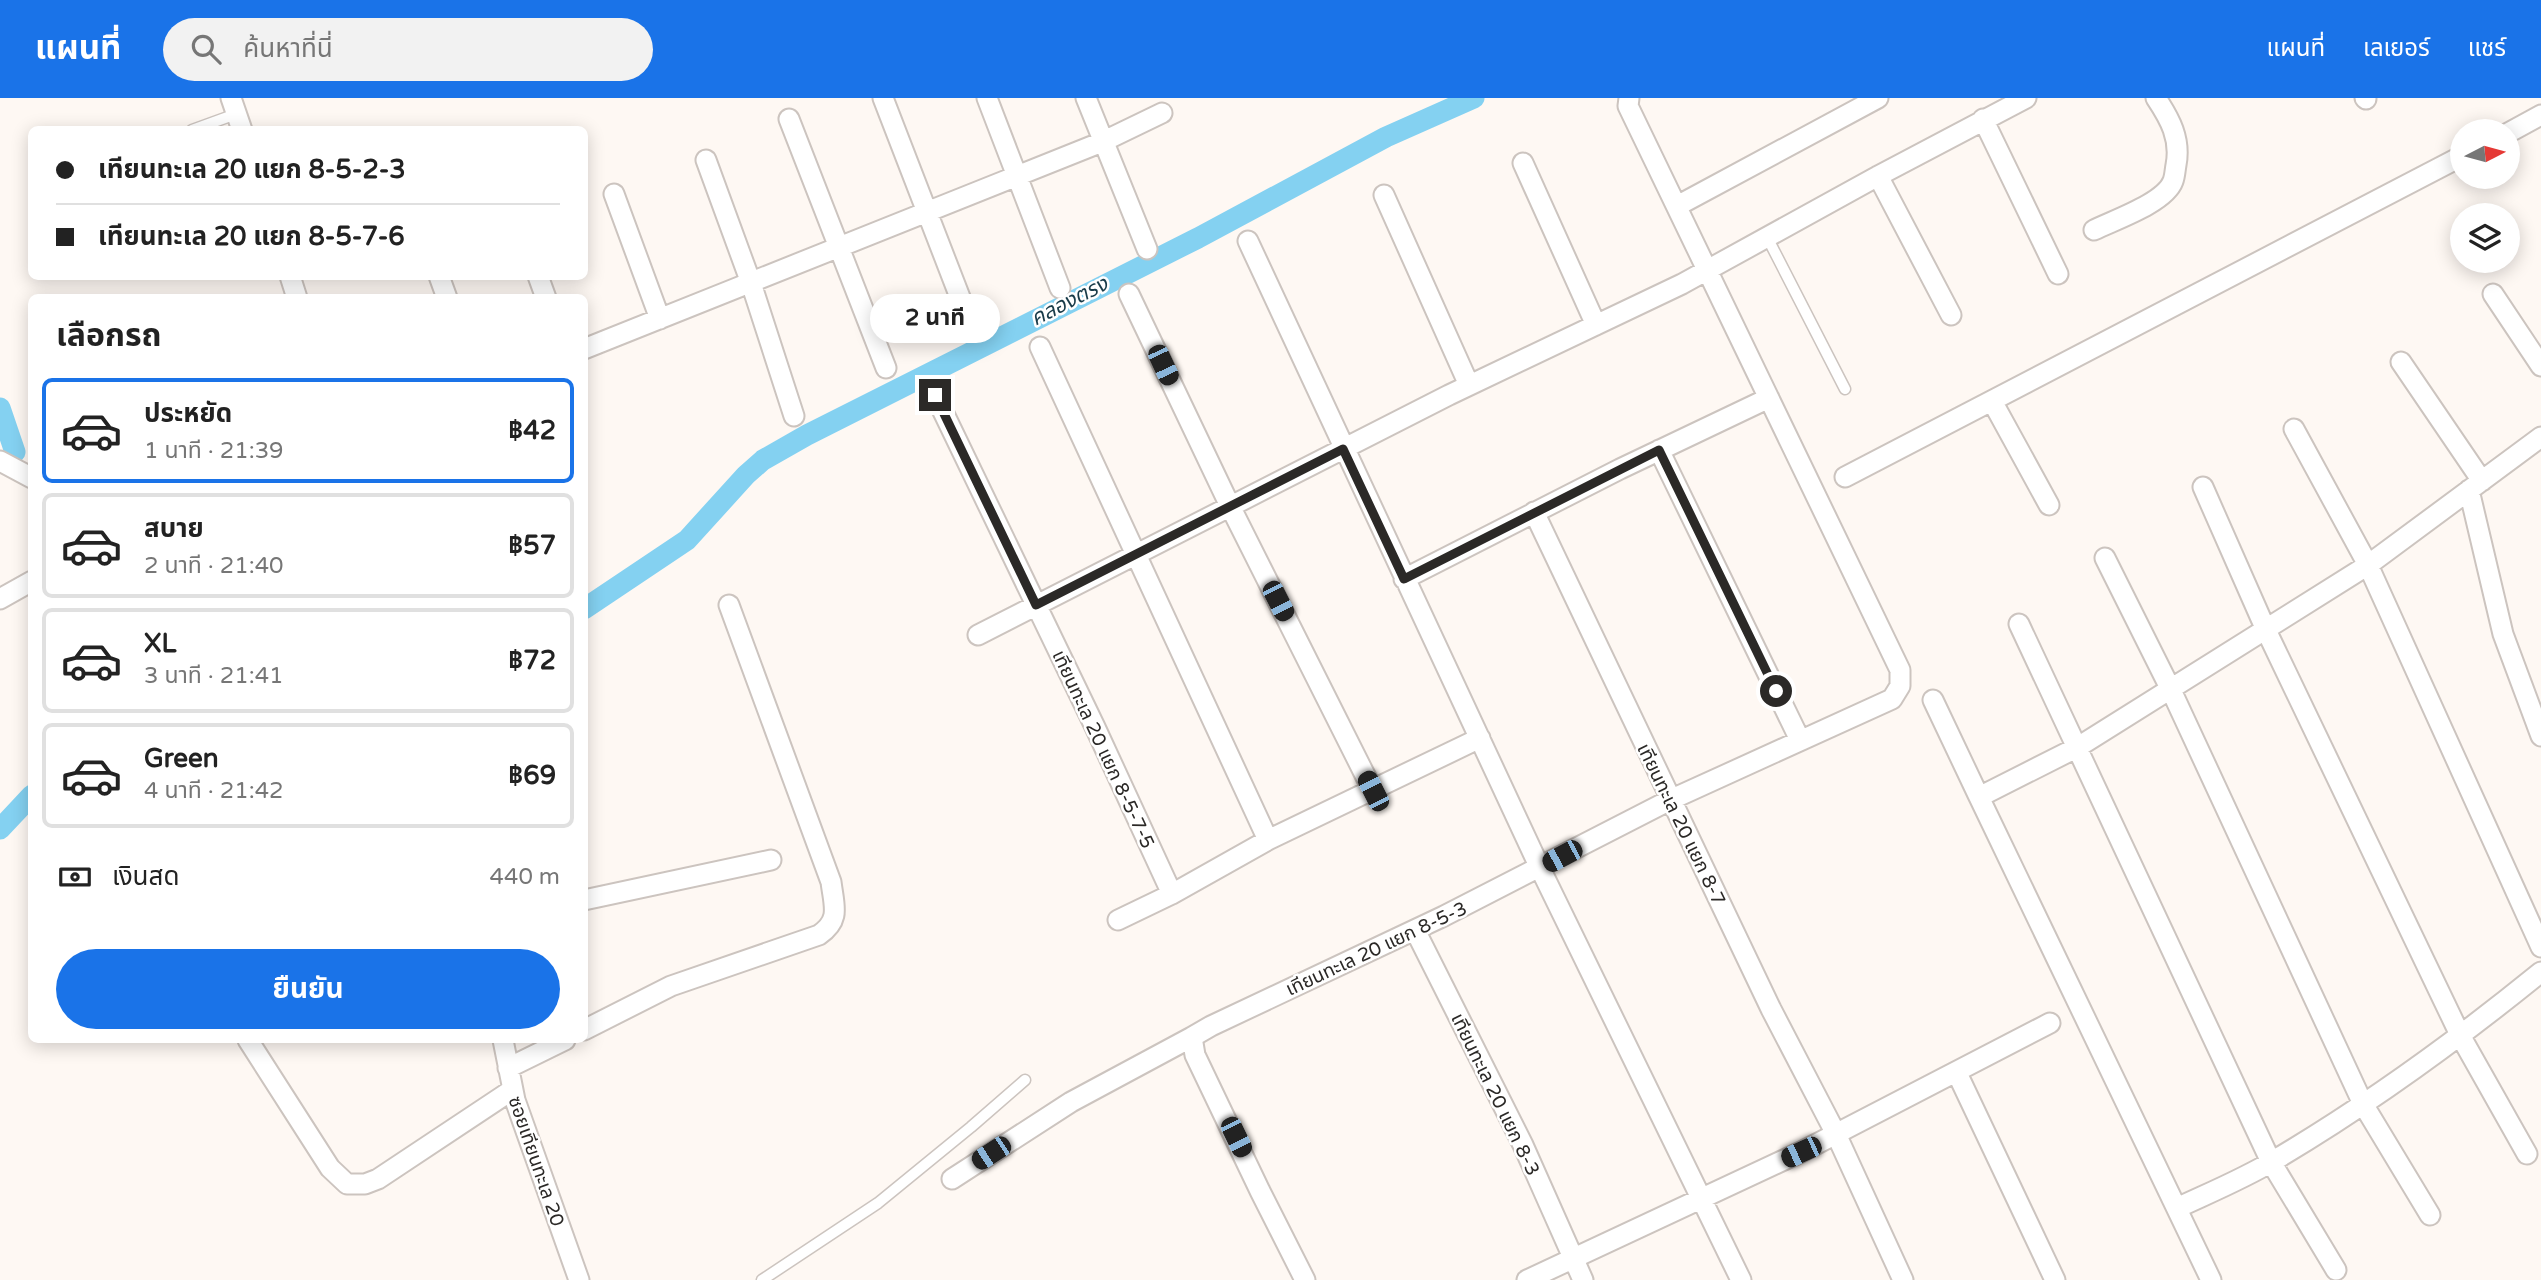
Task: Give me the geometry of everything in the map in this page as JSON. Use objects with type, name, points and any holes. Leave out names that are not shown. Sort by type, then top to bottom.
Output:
[{"type":"street","points":[[883,98],[973,331]]},
{"type":"street","points":[[987,98],[1060,288]]},
{"type":"street","points":[[1086,98],[1147,249]]},
{"type":"street","points":[[1404,579],[1659,450],[1769,398],[1628,106],[1629,98]]},
{"type":"street","points":[[1677,206],[1878,98]]},
{"type":"street","points":[[978,635],[1469,385],[1682,284],[2026,98]]},
{"type":"street","points":[[2094,230],[2145,206],[2173,183],[2178,158],[2175,130],[2157,98]]},
{"type":"street","points":[[588,347],[1102,142],[1162,113]]},
{"type":"street","points":[[2520,126],[2541,115]]},
{"type":"street","points":[[789,119],[886,368]]},
{"type":"street","points":[[1983,119],[2058,274]]},
{"type":"street","points":[[706,160],[751,283],[794,416]]},
{"type":"street","points":[[1845,477],[2450,162]]},
{"type":"street","points":[[1523,163],[1596,325]]},
{"type":"street","points":[[1878,176],[1951,315]]},
{"type":"street","points":[[614,194],[660,319]]},
{"type":"street","points":[[1384,195],[1469,385]]},
{"type":"street","points":[[1248,241],[1540,868],[1741,1280]]},
{"type":"street","points":[[1129,294],[1230,506],[1373,791]]},
{"type":"street","points":[[2493,294],[2541,366]]},
{"type":"street","points":[[1040,346],[1268,840]]},
{"type":"street","points":[[2401,362],[2476,485],[2503,634],[2541,736]]},
{"type":"street","name":"เทียนทะเล 20 แยก 8-5-7-5","points":[[935,395],[1172,894]]},
{"type":"street","name":"เทียนทะเล 20 แยก 8-5-3","points":[[952,1179],[1071,1101],[1211,1026],[1415,930],[1670,800],[1892,699],[1899,686],[1900,670],[1769,398]]},
{"type":"street","points":[[1992,401],[2049,505]]},
{"type":"street","points":[[2294,429],[2368,565],[2541,947]]},
{"type":"street","points":[[1979,797],[2078,747],[2368,565],[2541,437]]},
{"type":"street","points":[[1659,450],[1800,740]]},
{"type":"street","points":[[0,461],[28,476]]},
{"type":"street","points":[[2203,487],[2266,630],[2461,1037],[2527,1154]]},
{"type":"street","name":"เทียนทะเล 20 แยก 8-7","points":[[1534,512],[1771,1009],[1836,1134],[1903,1280]]},
{"type":"street","points":[[2105,558],[2171,690],[2363,1104],[2430,1215]]},
{"type":"street","points":[[0,599],[28,583]]},
{"type":"street","points":[[588,1028],[671,986],[819,935],[830,928],[834,919],[831,882],[729,605]]},
{"type":"street","points":[[2019,624],[2271,1162],[2336,1270]]},
{"type":"street","points":[[1933,700],[2211,1280]]},
{"type":"street","points":[[1118,920],[1172,894],[1268,840],[1480,738]]},
{"type":"street","points":[[588,899],[771,860]]},
{"type":"street","name":"เทียนทะเล 20 แยก 8-3","points":[[1415,930],[1522,1145],[1583,1280]]},
{"type":"street","points":[[2177,1208],[2271,1162],[2363,1104],[2461,1037],[2541,972]]},
{"type":"street","points":[[1527,1280],[1836,1134],[2050,1023]]},
{"type":"street","points":[[1192,1037],[1195,1055],[1306,1280]]},
{"type":"street","points":[[249,1043],[330,1168],[347,1184],[365,1184],[377,1179],[512,1090]]},
{"type":"street","name":"ซอยเทียนทะเล 20","points":[[504,1043],[512,1090],[579,1280]]},
{"type":"street","points":[[508,1068],[559,1043]]},
{"type":"street","points":[[1957,1073],[2056,1280]]},
{"type":"lane","points":[[203,126],[236,114]]},
{"type":"lane","points":[[1767,237],[1845,389]]},
{"type":"lane","points":[[762,1280],[878,1203],[1025,1080]]},
{"type":"waterway","name":"คลองตรง","points":[[588,606],[687,540],[763,460],[807,435],[1198,238],[1386,137],[1474,98]]},
{"type":"waterway","points":[[0,408],[15,452]]},
{"type":"waterway","name":"คลองตรง","points":[[0,829],[28,799]]},
{"type":"route","points":[[935,395],[1036,605],[1343,449],[1404,579],[1659,450],[1776,691]]}]
